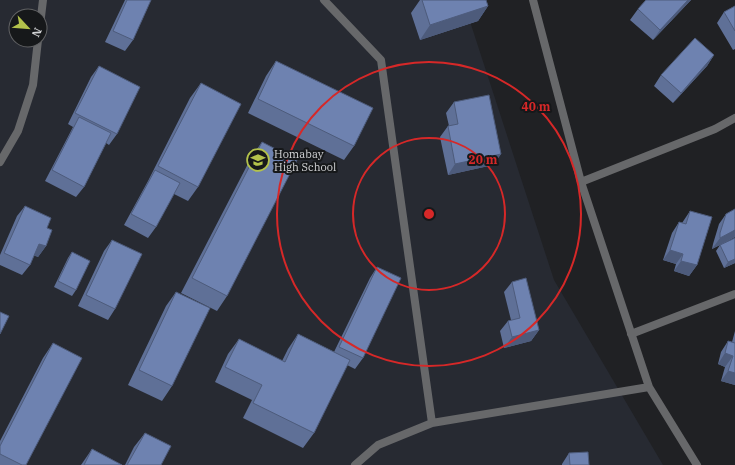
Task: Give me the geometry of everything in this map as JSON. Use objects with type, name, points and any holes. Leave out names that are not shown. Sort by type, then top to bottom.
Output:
[{"type":"street","points":[[324,0],[380,60],[432,423]]},
{"type":"street","points":[[533,0],[581,182],[649,387],[697,465]]},
{"type":"street","points":[[0,162],[18,131],[33,85],[37,48]]},
{"type":"street","points":[[581,182],[715,129],[735,118]]},
{"type":"street","points":[[631,334],[735,294]]},
{"type":"street","points":[[355,465],[378,445],[432,423],[649,387]]},
{"type":"shaded area","name":"Homabay High School","points":[[0,0],[463,0],[554,280],[663,465],[0,465]]},
{"type":"building","points":[[127,0],[151,0],[133,40],[113,31]]},
{"type":"building","points":[[422,0],[486,0],[488,6],[430,25]]},
{"type":"building","points":[[646,0],[688,0],[660,30],[638,9]]},
{"type":"building","points":[[735,6],[735,31],[724,12]]},
{"type":"building","points":[[695,38],[714,55],[681,93],[661,75]]},
{"type":"building","points":[[276,61],[373,108],[354,146],[258,99]]},
{"type":"building","points":[[99,66],[140,87],[117,134],[75,113]]},
{"type":"building","points":[[201,83],[241,104],[198,187],[158,166]]},
{"type":"building","points":[[489,95],[501,154],[455,164],[448,126],[458,124],[454,102]]},
{"type":"building","points":[[79,117],[111,133],[84,187],[52,170]]},
{"type":"building","points":[[262,142],[297,160],[227,296],[192,278]]},
{"type":"building","points":[[155,170],[180,183],[156,227],[131,214]]},
{"type":"building","points":[[25,206],[51,218],[47,228],[52,230],[46,246],[39,244],[30,265],[4,253]]},
{"type":"building","points":[[735,209],[735,230],[720,238],[720,233],[726,214]]},
{"type":"building","points":[[690,211],[712,217],[697,265],[681,261],[683,254],[670,250],[679,222],[686,224]]},
{"type":"building","points":[[735,238],[735,259],[728,262],[720,245]]},
{"type":"building","points":[[112,240],[142,254],[115,309],[86,295]]},
{"type":"building","points":[[72,252],[90,261],[76,290],[58,281]]},
{"type":"building","points":[[377,267],[401,278],[363,358],[339,347]]},
{"type":"building","points":[[526,278],[539,330],[512,337],[508,321],[520,318],[512,282]]},
{"type":"building","points":[[176,292],[210,308],[172,386],[139,370]]},
{"type":"building","points":[[0,312],[9,316],[0,334]]},
{"type":"building","points":[[298,334],[350,360],[314,433],[253,403],[262,385],[225,367],[239,339],[285,362]]},
{"type":"building","points":[[728,341],[735,343],[735,373],[728,371],[733,356],[725,353]]},
{"type":"building","points":[[53,343],[82,358],[26,465],[22,465],[0,454],[0,446]]},
{"type":"building","points":[[145,433],[171,446],[161,465],[127,465]]},
{"type":"building","points":[[92,449],[122,465],[84,465]]},
{"type":"building","points":[[588,452],[589,465],[570,465],[569,453]]},
{"type":"place","name":"Homabay High School","points":[[258,160]]}]
